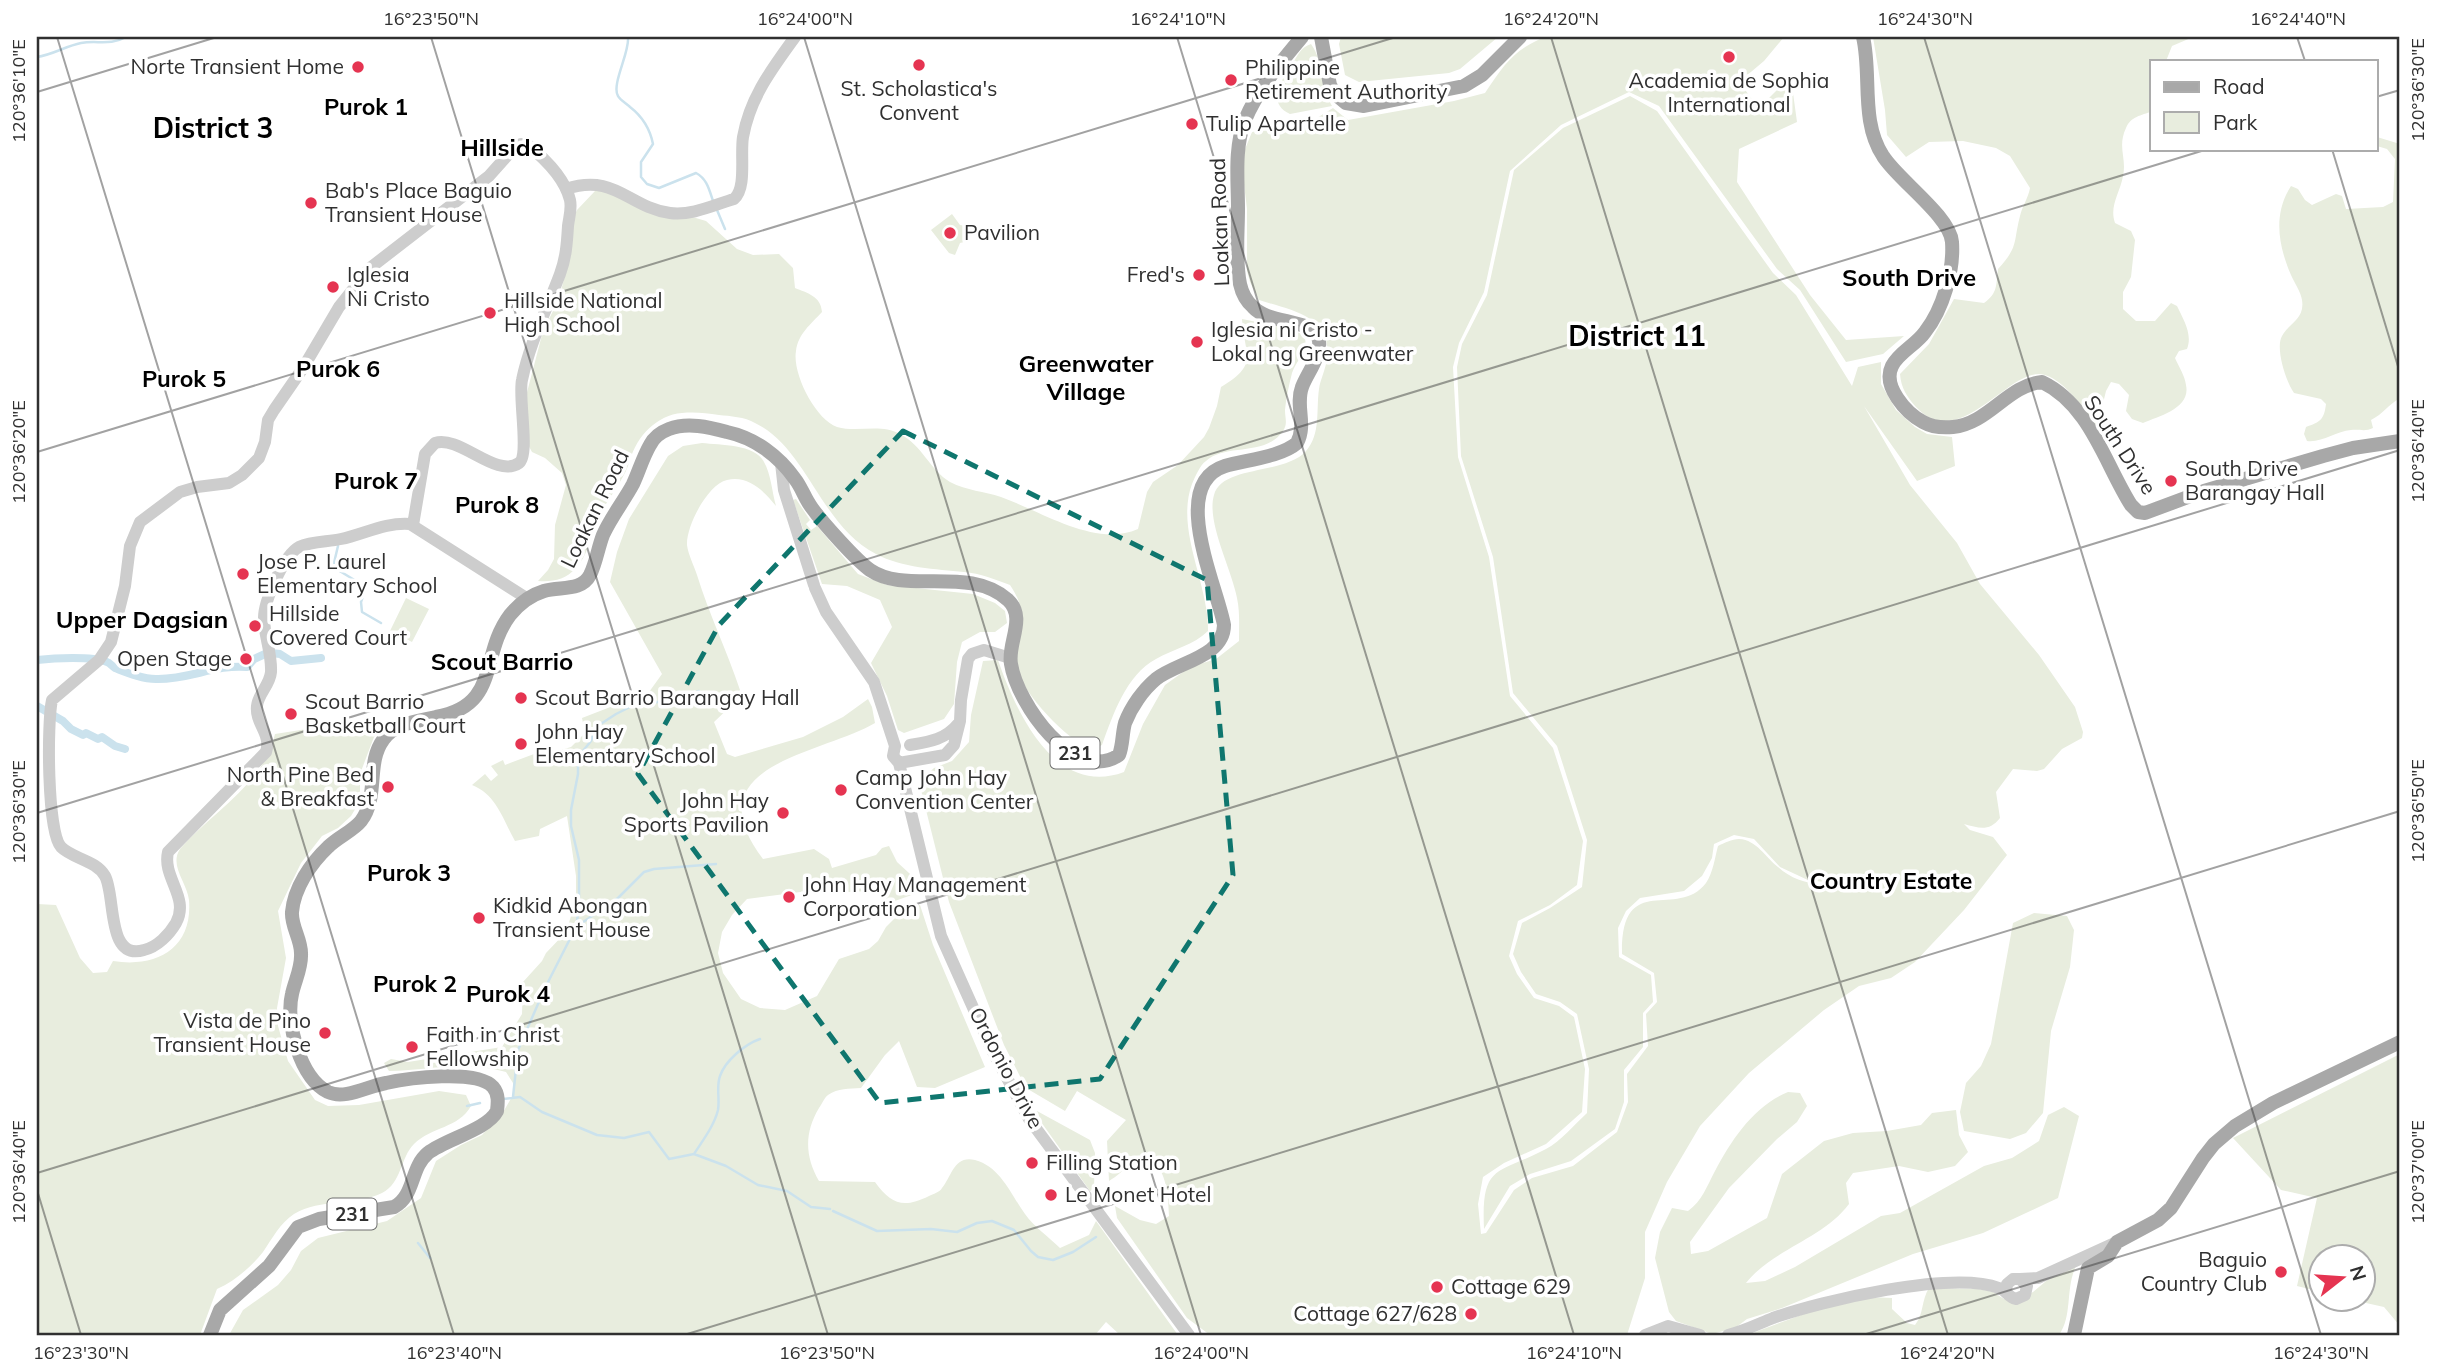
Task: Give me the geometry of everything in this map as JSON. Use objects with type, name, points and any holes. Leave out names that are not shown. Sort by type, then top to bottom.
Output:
[{"type":"main road","name":"Loakan Road","points":[[210,1335],[220,1310],[269,1266],[298,1227],[319,1219],[394,1207],[401,1203],[421,1160],[435,1148],[489,1120],[497,1111],[498,1101],[493,1087],[476,1078],[386,1082],[343,1094],[331,1094],[317,1083],[308,1072],[295,1042],[290,1020],[292,993],[300,969],[302,948],[292,917],[300,887],[316,860],[329,846],[360,823],[367,811],[373,767],[382,741],[397,727],[454,713],[473,701],[486,678],[503,626],[517,607],[547,590],[579,585],[588,578],[605,531],[634,481],[651,443],[664,431],[691,425],[741,435],[761,445],[794,477],[817,515],[871,571],[891,578],[976,584],[1009,601],[1014,607],[1017,620],[1010,658],[1020,695],[1037,721],[1051,735],[1085,759],[1100,763],[1119,755],[1125,723],[1146,690],[1166,673],[1215,648],[1222,638],[1223,617],[1198,526],[1199,493],[1205,480],[1221,467],[1282,451],[1297,443],[1301,437],[1302,424],[1299,396],[1319,348],[1318,338],[1312,329],[1266,316],[1254,309],[1245,297],[1239,274],[1240,135],[1254,102],[1296,37]]},
{"type":"main road","name":"Loakan Road","points":[[1283,59],[1302,37]]},
{"type":"main road","points":[[1321,37],[1330,85],[1346,103],[1364,106],[1464,86],[1482,75],[1520,37]]},
{"type":"main road","points":[[1326,61],[1329,37]]},
{"type":"main road","name":"South Drive","points":[[1863,37],[1869,110],[1876,141],[1883,157],[1939,217],[1951,238],[1948,281],[1936,313],[1926,332],[1896,360],[1889,373],[1889,380],[1897,398],[1921,421],[1942,427],[1971,423],[2025,387],[2042,382],[2060,394],[2081,416],[2096,438],[2131,505],[2138,512],[2146,513],[2204,491],[2323,456],[2400,440]]},
{"type":"main road","points":[[2074,1335],[2088,1268],[2108,1256],[2117,1242],[2151,1224],[2171,1208],[2214,1144],[2235,1126],[2295,1092],[2400,1042]]},
{"type":"street","points":[[568,195],[580,185],[601,185],[669,213],[688,212],[734,199],[743,184],[742,145],[751,105],[774,65],[795,37]]},
{"type":"street","points":[[414,525],[425,454],[435,443],[448,442],[505,466],[522,461],[526,448],[522,427],[521,383],[538,327],[564,262],[571,212],[568,195],[554,172],[528,145],[521,144],[513,148],[489,176],[370,268],[347,295],[268,421],[259,458],[236,479],[218,485],[189,488],[172,497],[140,522],[130,546],[123,597],[111,642],[99,660],[52,700],[49,774],[52,819],[57,841],[65,850],[105,876],[114,925],[122,945],[135,952],[149,949],[168,934],[180,914],[180,900],[167,862],[171,848],[266,752],[269,744],[257,707],[271,676],[271,658],[264,618],[285,561],[297,548],[340,540],[396,524],[414,525],[528,599]]},
{"type":"street","name":"Ordonio Drive","points":[[781,463],[784,490],[815,587],[827,612],[874,682],[895,746],[893,756],[905,761]]},
{"type":"street","points":[[905,761],[945,755],[954,744],[960,721],[968,659],[972,654],[984,650],[1010,658]]},
{"type":"street","points":[[895,746],[900,743],[910,745],[929,742],[948,735],[960,721]]},
{"type":"street","name":"Ordonio Drive","points":[[905,761],[914,754],[910,745]]},
{"type":"street","name":"Ordonio Drive","points":[[905,761],[942,936],[992,1050],[1029,1119],[1189,1335]]},
{"type":"street","points":[[2004,1288],[2011,1280],[2038,1278],[2117,1242]]},
{"type":"street","points":[[1728,1335],[1783,1315],[1847,1298],[1902,1288],[1958,1283],[2004,1288],[2011,1298],[2016,1299],[2023,1297],[2038,1278]]},
{"type":"street","points":[[2020,1279],[2025,1283],[2026,1292]]},
{"type":"street","points":[[1645,1335],[1668,1326],[1700,1335]]},
{"type":"highlighted area","points":[[903,431],[1207,580],[1233,875],[1100,1079],[880,1103],[638,774],[719,625]]},
{"type":"green space","points":[[1341,37],[1498,37],[1460,69],[1449,73],[1359,82],[1345,75],[1339,44]]},
{"type":"green space","points":[[1545,37],[1784,37],[1764,61],[1739,82],[1759,108],[1782,85],[1793,93],[1797,122],[1739,149],[1737,182],[1810,295],[1846,340],[1904,336],[1883,354],[1846,362],[1800,290],[1777,269],[1659,106],[1629,92],[1561,125],[1510,171],[1484,292],[1459,343],[1453,367],[1458,457],[1489,557],[1510,696],[1553,748],[1583,841],[1577,885],[1550,905],[1518,921],[1509,956],[1517,974],[1534,998],[1559,1006],[1574,1017],[1585,1069],[1582,1112],[1546,1144],[1504,1163],[1483,1177],[1478,1204],[1481,1234],[1486,1233],[1514,1190],[1532,1178],[1573,1166],[1617,1132],[1628,1102],[1627,1074],[1648,1046],[1646,1014],[1657,1002],[1654,973],[1622,954],[1624,928],[1631,912],[1640,904],[1680,898],[1694,893],[1706,883],[1718,846],[1736,839],[1751,842],[1785,873],[1801,881],[1819,884],[1836,882],[1845,879],[1832,882],[1810,881],[1780,867],[1754,839],[1734,835],[1714,844],[1712,858],[1702,876],[1684,891],[1640,898],[1626,911],[1618,928],[1619,957],[1651,975],[1653,1002],[1643,1013],[1643,1047],[1624,1070],[1624,1102],[1615,1129],[1571,1161],[1530,1174],[1510,1186],[1484,1229],[1486,1192],[1489,1182],[1496,1174],[1552,1146],[1587,1113],[1589,1069],[1577,1014],[1560,1002],[1536,994],[1513,954],[1522,923],[1582,887],[1587,840],[1557,746],[1513,693],[1493,557],[1461,456],[1457,367],[1462,344],[1487,295],[1514,170],[1563,128],[1630,96],[1657,111],[1773,273],[1796,295],[1852,386],[1858,367],[1881,362],[1881,384],[1896,410],[1927,434],[1952,437],[1955,466],[1917,481],[1864,406],[1910,485],[1957,543],[1980,584],[2039,655],[2075,707],[2083,732],[2082,738],[2062,749],[2044,769],[2013,769],[1996,792],[2000,818],[1992,825],[1979,828],[1964,824],[1970,830],[1993,837],[2007,855],[1964,910],[1915,962],[1891,978],[1859,986],[1824,1010],[1749,1073],[1700,1126],[1667,1182],[1645,1232],[1645,1278],[1627,1335],[1210,1335],[1187,1318],[1117,1218],[1115,1206],[1140,1220],[1156,1224],[1169,1216],[1166,1184],[1150,1156],[1133,1163],[1109,1181],[1107,1141],[1126,1120],[1077,1091],[1065,1111],[1026,1088],[1004,1045],[949,902],[919,782],[934,768],[952,761],[969,742],[971,715],[983,661],[998,660],[1028,725],[1042,745],[1059,762],[1078,773],[1100,777],[1124,772],[1143,724],[1165,685],[1190,667],[1216,659],[1239,641],[1238,603],[1216,532],[1212,506],[1214,495],[1219,485],[1229,479],[1284,464],[1306,451],[1316,429],[1319,389],[1327,348],[1325,336],[1309,318],[1259,300],[1250,282],[1247,271],[1247,209],[1241,159],[1252,132],[1312,121],[1333,108],[1348,120],[1485,93],[1510,59],[1525,47]]},
{"type":"green space","points":[[1873,37],[2193,37],[2172,46],[2166,60],[2150,60],[2150,112],[2128,124],[2123,135],[2123,176],[2113,211],[2115,223],[2131,231],[2135,240],[2131,277],[2123,292],[2123,309],[2136,321],[2155,321],[2171,303],[2177,306],[2186,327],[2189,338],[2187,349],[2179,351],[2175,358],[2186,385],[2184,400],[2173,410],[2143,423],[2132,419],[2126,411],[2129,395],[2119,384],[2111,382],[2106,391],[2097,428],[2081,405],[2061,384],[2045,375],[2031,375],[1967,415],[1950,421],[1933,419],[1916,407],[1903,388],[1900,374],[1929,344],[1954,299],[1984,303],[1992,296],[1996,288],[1998,269],[2014,244],[2030,188],[2010,156],[1996,148],[1963,141],[1929,142],[1906,157],[1887,135]]},
{"type":"green space","points":[[1311,44],[1332,106],[1290,114],[1283,109],[1277,98],[1280,84],[1300,52]]},
{"type":"green space","points":[[2378,137],[2400,144],[2400,398],[2371,420],[2373,428],[2345,431],[2307,441],[2304,434],[2306,427],[2320,420],[2326,404],[2321,399],[2294,393],[2282,365],[2280,341],[2299,316],[2302,306],[2283,252],[2279,230],[2285,197],[2291,186],[2298,189],[2312,205],[2336,194],[2342,196],[2346,209],[2383,207],[2393,202],[2395,159],[2387,149],[2378,146]]},
{"type":"green space","points":[[601,190],[706,221],[737,249],[753,255],[779,254],[793,268],[795,288],[816,299],[822,312],[799,339],[796,351],[798,371],[813,405],[829,422],[845,429],[885,429],[900,434],[914,444],[950,482],[1001,497],[1086,531],[1121,534],[1138,529],[1147,492],[1153,482],[1178,465],[1204,437],[1217,406],[1221,387],[1241,372],[1245,365],[1247,350],[1242,319],[1287,328],[1304,335],[1304,351],[1292,373],[1283,431],[1266,444],[1214,456],[1202,465],[1192,484],[1187,520],[1204,595],[1208,631],[1156,659],[1136,675],[1122,697],[1102,745],[1091,750],[1055,723],[1023,682],[1015,657],[1021,620],[1020,605],[1010,585],[976,574],[908,565],[876,554],[857,541],[841,525],[788,450],[773,435],[747,419],[700,413],[673,415],[649,428],[633,451],[623,476],[599,517],[580,564],[563,578],[538,581],[554,559],[555,525],[566,485],[562,473],[545,458],[532,452],[526,441],[525,400],[543,331],[558,301],[570,258],[572,221],[577,210],[595,191]]},
{"type":"green space","points":[[952,214],[960,225],[966,226],[968,241],[960,243],[955,255],[949,253],[931,230]]},
{"type":"green space","points":[[702,443],[736,446],[759,456],[768,472],[776,506],[749,482],[727,480],[706,497],[694,517],[688,537],[690,556],[740,690],[734,703],[714,722],[727,754],[735,757],[803,737],[843,717],[868,699],[875,723],[771,767],[752,783],[742,802],[745,827],[763,859],[814,849],[829,859],[832,868],[876,855],[882,848],[889,846],[897,862],[921,884],[923,891],[892,902],[869,891],[827,893],[822,883],[809,886],[808,891],[747,899],[732,915],[722,932],[718,953],[723,973],[741,999],[760,1008],[785,1010],[817,996],[839,959],[869,949],[905,908],[920,905],[933,945],[985,1067],[935,1088],[917,1087],[899,1041],[861,1088],[844,1089],[825,1098],[814,1117],[809,1136],[809,1154],[814,1172],[819,1181],[875,1182],[892,1200],[905,1203],[940,1191],[954,1168],[962,1161],[968,1159],[984,1164],[999,1175],[1029,1219],[1060,1248],[1089,1235],[1096,1221],[1178,1335],[1120,1335],[1106,1322],[1095,1335],[229,1335],[243,1310],[278,1285],[291,1270],[301,1251],[318,1238],[387,1221],[421,1198],[436,1161],[482,1135],[502,1114],[513,1095],[513,1083],[506,1072],[490,1068],[461,1066],[389,1071],[384,1063],[391,1059],[408,1062],[502,1047],[522,1014],[523,982],[566,932],[576,900],[576,876],[567,816],[540,829],[539,836],[515,841],[488,795],[472,785],[485,774],[491,781],[498,775],[491,766],[503,760],[505,765],[542,751],[544,755],[571,747],[585,733],[582,718],[649,692],[662,674],[610,582],[629,519],[668,456],[683,446]]},
{"type":"green space","points":[[796,499],[810,520],[806,524],[811,530],[817,526],[858,574],[887,585],[973,594],[995,603],[1005,611],[1007,623],[995,632],[980,632],[962,642],[957,662],[954,704],[944,719],[904,733],[898,730],[887,696],[871,663],[892,627],[880,600],[847,586],[822,584],[793,500]]},
{"type":"green space","points":[[406,598],[429,609],[412,642],[390,631]]},
{"type":"green space","points":[[358,721],[395,722],[374,737],[360,774],[360,801],[351,816],[338,828],[322,836],[301,863],[278,911],[286,958],[277,1008],[278,1026],[288,1061],[315,1100],[328,1106],[359,1105],[439,1091],[466,1095],[471,1106],[459,1119],[414,1144],[389,1189],[361,1200],[304,1209],[289,1218],[253,1263],[236,1278],[217,1289],[200,1335],[37,1335],[37,904],[56,905],[80,958],[93,973],[107,972],[113,961],[144,961],[169,952],[185,931],[189,917],[188,893],[176,862],[180,849],[249,782],[269,752],[275,734]]},
{"type":"green space","points":[[2034,913],[2067,916],[2074,930],[2070,967],[2051,1031],[2043,1113],[2026,1133],[2010,1139],[1964,1131],[1960,1112],[1966,1083],[1981,1066],[1991,1044],[2013,923]]},
{"type":"green space","points":[[2400,1054],[2400,1326],[2384,1307],[2378,1306],[2378,1242],[2308,1242],[2308,1289],[2297,1286],[2317,1198],[2281,1190],[2233,1138]]},
{"type":"green space","points":[[1788,1092],[1800,1093],[1807,1106],[1797,1122],[1729,1188],[1690,1242],[1691,1254],[1708,1251],[1767,1218],[1782,1174],[1824,1141],[1853,1133],[1921,1125],[1932,1113],[1956,1110],[1959,1135],[1968,1152],[1955,1166],[1928,1172],[1899,1166],[1853,1173],[1846,1183],[1849,1204],[1838,1216],[1770,1261],[1746,1283],[1765,1281],[1795,1267],[1881,1216],[1900,1213],[1984,1166],[2012,1158],[2039,1141],[2048,1115],[2064,1107],[2079,1116],[2058,1198],[1983,1233],[1913,1254],[1782,1308],[1747,1319],[1735,1328],[1712,1334],[1676,1321],[1669,1312],[1655,1258],[1660,1232],[1672,1208],[1688,1211],[1697,1203],[1729,1147],[1754,1115]]},
{"type":"green space","points":[[1037,1111],[1090,1140],[1095,1153],[1094,1188],[1090,1191],[1034,1112]]},
{"type":"green space","points":[[2076,1266],[2066,1319],[2059,1335],[1748,1335],[1819,1309],[1875,1298],[1892,1298],[1892,1309],[1907,1323],[1915,1325],[1929,1288],[1979,1289],[1993,1292],[2004,1299],[2019,1299],[2033,1292],[2057,1272]]},
{"type":"waterway","points":[[37,57],[81,43],[109,42],[126,37]]},
{"type":"waterway","points":[[628,37],[617,91],[620,99],[642,119],[652,139],[653,144],[641,162],[641,177],[647,184],[659,188],[696,173],[705,181],[713,201]]},
{"type":"waterway","points":[[717,210],[725,229]]},
{"type":"waterway","points":[[338,546],[333,567],[366,587],[361,602],[362,612],[381,623]]},
{"type":"waterway","points":[[271,653],[280,654],[291,661],[321,658]]},
{"type":"waterway","points":[[37,660],[100,660],[130,674],[168,679],[224,668],[247,667],[254,659],[265,654]]},
{"type":"waterway","points":[[513,1097],[518,1050],[576,927],[579,908],[579,860],[571,826],[571,810],[578,774],[578,757],[591,741],[596,727],[616,714],[636,704],[679,700],[699,691]]},
{"type":"waterway","points":[[37,706],[83,735],[86,733],[98,739],[102,737],[125,749]]},
{"type":"waterway","points":[[576,927],[618,898],[644,872],[716,864]]},
{"type":"waterway","points":[[694,1154],[716,1116],[719,1080],[723,1070],[736,1054],[760,1039]]},
{"type":"waterway","points":[[503,1099],[520,1097],[542,1112],[597,1135],[624,1138],[649,1132],[669,1159],[694,1154],[726,1166],[758,1185],[787,1191],[811,1207],[830,1209]]},
{"type":"waterway","points":[[467,1106],[480,1103]]},
{"type":"waterway","points":[[833,1211],[877,1231],[931,1229],[957,1232],[977,1223],[992,1221],[1014,1230],[1038,1257],[1053,1260],[1073,1252],[1096,1237]]},
{"type":"waterway","points":[[418,1243],[430,1258]]},
{"type":"place","name":"Academia de Sophia International","points":[[1729,57]]},
{"type":"place","name":"St. Scholastica's Convent","points":[[919,65]]},
{"type":"place","name":"Norte Transient Home","points":[[358,67]]},
{"type":"place","name":"Philippine Retirement Authority","points":[[1231,80]]},
{"type":"place","name":"Tulip Apartelle","points":[[1192,124]]},
{"type":"place","name":"Bab's Place Baguio Transient House","points":[[311,203]]},
{"type":"place","name":"Pavilion","points":[[950,233]]},
{"type":"place","name":"Fred's","points":[[1199,275]]},
{"type":"place","name":"Iglesia Ni Cristo","points":[[333,287]]},
{"type":"place","name":"Hillside National High School","points":[[490,313]]},
{"type":"place","name":"Iglesia ni Cristo - Lokal ng Greenwater","points":[[1197,342]]},
{"type":"place","name":"South Drive Barangay Hall","points":[[2171,481]]},
{"type":"place","name":"Jose P. Laurel Elementary School","points":[[243,574]]},
{"type":"place","name":"Hillside Covered Court","points":[[255,626]]},
{"type":"place","name":"Open Stage","points":[[246,659]]},
{"type":"place","name":"Scout Barrio Barangay Hall","points":[[521,698]]},
{"type":"place","name":"Scout Barrio Basketball Court","points":[[291,714]]},
{"type":"place","name":"John Hay Elementary School","points":[[521,744]]},
{"type":"place","name":"North Pine Bed & Breakfast","points":[[388,787]]},
{"type":"place","name":"Camp John Hay Convention Center","points":[[841,790]]},
{"type":"place","name":"John Hay Sports Pavilion","points":[[783,813]]},
{"type":"place","name":"John Hay Management Corporation","points":[[789,897]]},
{"type":"place","name":"Kidkid Abongan Transient House","points":[[479,918]]},
{"type":"place","name":"Vista de Pino Transient House","points":[[325,1033]]},
{"type":"place","name":"Faith in Christ Fellowship","points":[[412,1047]]},
{"type":"place","name":"Filling Station","points":[[1032,1163]]},
{"type":"place","name":"Le Monet Hotel","points":[[1051,1195]]},
{"type":"place","name":"Baguio Country Club","points":[[2281,1272]]},
{"type":"place","name":"Cottage 629","points":[[1437,1287]]},
{"type":"place","name":"Cottage 627/628","points":[[1471,1314]]},
{"type":"district","name":"Purok 1","points":[[366,107]]},
{"type":"district","name":"District 3","points":[[213,128]]},
{"type":"district","name":"Hillside","points":[[502,148]]},
{"type":"district","name":"South Drive","points":[[1909,278]]},
{"type":"district","name":"District 11","points":[[1637,336]]},
{"type":"district","name":"Purok 6","points":[[338,369]]},
{"type":"district","name":"Greenwater Village","points":[[1086,378]]},
{"type":"district","name":"Purok 5","points":[[184,379]]},
{"type":"district","name":"Purok 7","points":[[376,481]]},
{"type":"district","name":"Purok 8","points":[[497,505]]},
{"type":"district","name":"Upper Dagsian","points":[[142,620]]},
{"type":"district","name":"Scout Barrio","points":[[502,662]]},
{"type":"district","name":"Purok 3","points":[[409,873]]},
{"type":"district","name":"Country Estate","points":[[1891,881]]},
{"type":"district","name":"Purok 2","points":[[415,984]]},
{"type":"district","name":"Purok 4","points":[[508,994]]}]
